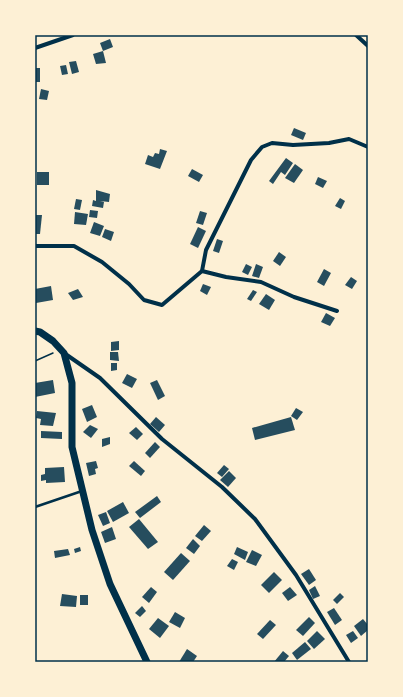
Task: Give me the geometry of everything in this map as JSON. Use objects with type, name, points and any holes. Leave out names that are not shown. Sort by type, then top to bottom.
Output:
[{"type":"main road","points":[[35,331],[40,332],[53,341],[62,351],[72,383],[72,447],[100,557],[110,584],[147,662]]},
{"type":"street","points":[[35,48],[73,35]]},
{"type":"street","points":[[356,35],[368,46]]},
{"type":"street","points":[[35,246],[74,246],[102,262],[129,284],[144,300],[162,305],[202,271],[206,250],[251,160],[262,148],[272,143],[293,145],[329,143],[349,139],[368,147]]},
{"type":"street","points":[[202,271],[226,278],[261,282],[294,297],[337,311]]},
{"type":"street","points":[[62,351],[100,378],[162,439],[222,487],[255,519],[296,575],[349,662]]},
{"type":"lane","points":[[35,507],[82,491]]},
{"type":"path","points":[[35,361],[62,351]]},
{"type":"building","points":[[110,39],[113,47],[103,51],[100,43]]},
{"type":"building","points":[[103,51],[106,63],[96,64],[93,54]]},
{"type":"building","points":[[76,61],[79,72],[72,74],[69,62]]},
{"type":"building","points":[[66,65],[68,74],[62,75],[60,66]]},
{"type":"building","points":[[35,68],[40,68],[40,82],[35,82]]},
{"type":"building","points":[[41,89],[49,91],[47,100],[39,99]]},
{"type":"building","points":[[294,128],[306,133],[303,140],[291,135]]},
{"type":"building","points":[[160,149],[167,151],[160,169],[145,164],[148,155],[153,157],[155,153],[159,154]]},
{"type":"building","points":[[286,158],[293,163],[285,175],[281,172],[273,184],[269,181]]},
{"type":"building","points":[[295,164],[303,170],[294,183],[285,178]]},
{"type":"building","points":[[192,169],[203,175],[199,182],[188,176]]},
{"type":"building","points":[[37,172],[49,172],[49,185],[37,185]]},
{"type":"building","points":[[318,177],[327,181],[323,188],[315,184]]},
{"type":"building","points":[[96,190],[110,194],[109,202],[100,201],[104,202],[103,208],[92,206],[93,200],[96,201]]},
{"type":"building","points":[[340,198],[345,201],[341,209],[335,206]]},
{"type":"building","points":[[76,199],[82,200],[80,210],[74,209]]},
{"type":"building","points":[[90,210],[98,211],[97,218],[89,217]]},
{"type":"building","points":[[200,211],[207,213],[203,225],[196,223]]},
{"type":"building","points":[[75,212],[88,214],[86,225],[74,224]]},
{"type":"building","points":[[35,215],[42,215],[40,234],[35,234]]},
{"type":"building","points":[[94,222],[104,226],[100,236],[90,233]]},
{"type":"building","points":[[198,227],[206,231],[198,248],[190,244]]},
{"type":"building","points":[[105,229],[114,232],[111,241],[102,237]]},
{"type":"building","points":[[217,239],[223,241],[219,253],[213,251]]},
{"type":"building","points":[[279,252],[286,257],[280,266],[273,261]]},
{"type":"building","points":[[246,264],[252,267],[248,275],[242,272]]},
{"type":"building","points":[[256,264],[263,267],[259,278],[252,276]]},
{"type":"building","points":[[324,269],[331,273],[324,286],[317,282]]},
{"type":"building","points":[[351,277],[357,281],[352,289],[345,285]]},
{"type":"building","points":[[203,284],[211,287],[207,295],[200,291]]},
{"type":"building","points":[[51,286],[53,300],[36,303],[35,289]]},
{"type":"building","points":[[78,289],[83,297],[73,300],[68,293]]},
{"type":"building","points":[[253,290],[257,292],[251,301],[247,299]]},
{"type":"building","points":[[266,294],[275,300],[269,310],[259,304]]},
{"type":"building","points":[[326,313],[335,318],[330,326],[321,322]]},
{"type":"building","points":[[119,341],[119,350],[111,351],[111,342]]},
{"type":"building","points":[[110,352],[118,352],[119,361],[110,360]]},
{"type":"building","points":[[111,363],[117,363],[117,370],[111,371]]},
{"type":"building","points":[[127,374],[137,379],[132,388],[122,383]]},
{"type":"building","points":[[53,380],[55,393],[35,397],[35,383]]},
{"type":"building","points":[[157,380],[165,396],[158,400],[150,383]]},
{"type":"building","points":[[92,405],[97,417],[87,422],[82,409]]},
{"type":"building","points":[[296,408],[303,412],[297,420],[291,416]]},
{"type":"building","points":[[37,411],[56,413],[53,426],[40,425],[41,419],[36,418]]},
{"type":"building","points":[[156,417],[165,425],[159,432],[150,424]]},
{"type":"building","points":[[291,417],[295,430],[255,440],[252,428]]},
{"type":"building","points":[[90,425],[98,429],[91,438],[83,432]]},
{"type":"building","points":[[136,427],[143,434],[137,440],[129,433]]},
{"type":"building","points":[[41,431],[62,432],[62,439],[41,438]]},
{"type":"building","points":[[110,437],[110,444],[102,447],[102,439]]},
{"type":"building","points":[[155,442],[160,447],[150,458],[145,453]]},
{"type":"building","points":[[96,461],[98,468],[95,469],[96,474],[89,476],[86,463]]},
{"type":"building","points":[[134,461],[145,471],[141,476],[129,466]]},
{"type":"building","points":[[224,465],[229,469],[222,477],[217,473]]},
{"type":"building","points":[[64,467],[65,482],[46,483],[46,480],[41,481],[41,475],[45,474],[45,468]]},
{"type":"building","points":[[229,471],[236,478],[228,487],[220,480]]},
{"type":"building","points":[[157,496],[161,502],[140,518],[135,512]]},
{"type":"building","points":[[123,502],[129,513],[113,522],[107,511]]},
{"type":"building","points":[[106,512],[110,523],[103,526],[98,515]]},
{"type":"building","points":[[139,519],[158,542],[148,549],[129,527]]},
{"type":"building","points":[[204,525],[211,531],[202,541],[195,536]]},
{"type":"building","points":[[112,527],[116,539],[105,543],[101,532]]},
{"type":"building","points":[[193,539],[200,546],[194,554],[186,548]]},
{"type":"building","points":[[80,547],[81,551],[75,553],[74,549]]},
{"type":"building","points":[[237,547],[248,552],[245,560],[234,554]]},
{"type":"building","points":[[68,549],[70,555],[55,558],[54,551]]},
{"type":"building","points":[[252,550],[262,555],[256,566],[246,562]]},
{"type":"building","points":[[181,553],[190,561],[173,580],[164,572]]},
{"type":"building","points":[[232,559],[238,562],[234,570],[227,566]]},
{"type":"building","points":[[309,569],[316,580],[309,585],[301,574]]},
{"type":"building","points":[[274,572],[282,580],[269,593],[261,585]]},
{"type":"building","points":[[315,586],[320,596],[313,599],[309,590]]},
{"type":"building","points":[[151,587],[157,592],[149,603],[142,597]]},
{"type":"building","points":[[290,587],[297,595],[288,601],[282,593]]},
{"type":"building","points":[[340,593],[344,597],[337,604],[333,600]]},
{"type":"building","points":[[62,594],[77,596],[76,607],[60,606]]},
{"type":"building","points":[[80,595],[88,595],[88,605],[80,605]]},
{"type":"building","points":[[142,606],[146,611],[140,617],[135,613]]},
{"type":"building","points":[[334,608],[342,620],[335,625],[327,612]]},
{"type":"building","points":[[175,612],[185,618],[180,628],[169,622]]},
{"type":"building","points":[[309,617],[315,623],[303,636],[296,630]]},
{"type":"building","points":[[158,618],[169,626],[160,638],[149,629]]},
{"type":"building","points":[[363,619],[368,625],[368,630],[361,636],[354,626]]},
{"type":"building","points":[[270,620],[276,625],[263,639],[257,634]]},
{"type":"building","points":[[317,631],[325,639],[314,649],[307,641]]},
{"type":"building","points":[[353,631],[358,638],[351,643],[346,635]]},
{"type":"building","points":[[305,642],[311,649],[297,660],[292,653]]},
{"type":"building","points":[[187,649],[197,656],[193,662],[179,662]]},
{"type":"building","points":[[283,651],[289,656],[284,662],[274,662]]}]
